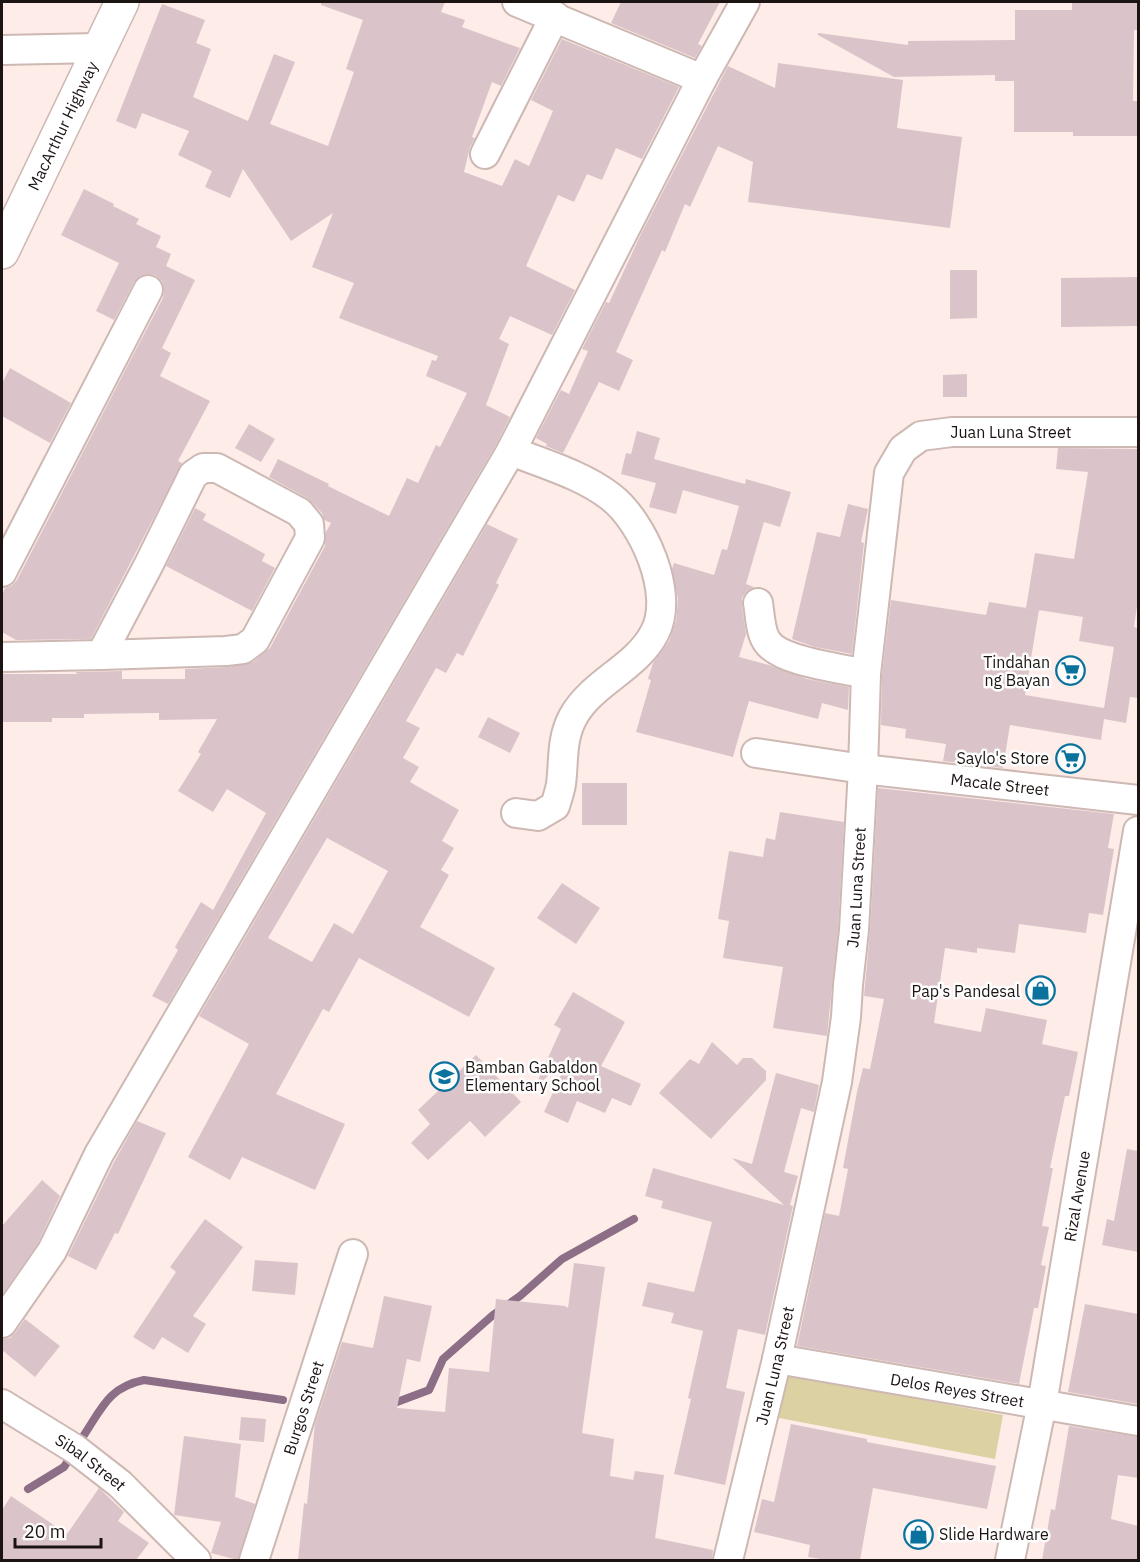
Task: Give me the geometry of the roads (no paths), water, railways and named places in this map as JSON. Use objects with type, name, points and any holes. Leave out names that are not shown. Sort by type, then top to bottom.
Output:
[{"type":"highway","name":"MacArthur Highway","points":[[2,252],[122,2]]},
{"type":"street","points":[[517,2],[702,79]]},
{"type":"street","points":[[2,1323],[51,1251],[99,1154],[511,451],[702,79],[745,2]]},
{"type":"street","points":[[485,154],[555,16]]},
{"type":"street","points":[[2,50],[98,48]]},
{"type":"street","points":[[2,572],[148,290]]},
{"type":"street","name":"Juan Luna Street","points":[[728,1560],[777,1359],[837,1082],[854,930],[866,674],[888,473],[903,449],[921,436],[951,432],[1138,432]]},
{"type":"street","points":[[511,451],[588,483],[612,498],[641,535],[654,560],[660,586],[661,613],[655,632],[640,652],[589,696],[573,716],[566,734],[561,766],[561,785],[555,806],[538,816],[516,813]]},
{"type":"street","points":[[2,657],[101,655],[226,651],[243,649],[255,640],[310,538],[309,524],[299,512],[217,468],[203,468],[193,475],[150,564],[101,655]]},
{"type":"street","points":[[758,603],[764,638],[770,646],[787,656],[866,674]]},
{"type":"street","name":"Macale Street","points":[[756,753],[863,769],[1138,800]]},
{"type":"street","name":"Rizal Avenue","points":[[1010,1560],[1042,1404],[1138,831]]},
{"type":"street","name":"Burgos Street","points":[[254,1560],[353,1254]]},
{"type":"street","name":"Delos Reyes Street","points":[[777,1359],[1138,1421]]},
{"type":"street","name":"Sibal Street","points":[[6,1415],[75,1449],[120,1484],[182,1555]]},
{"type":"waterway","points":[[389,1405],[429,1390],[443,1359],[493,1315],[520,1296],[562,1259],[634,1219]]},
{"type":"waterway","points":[[84,1435],[114,1393],[132,1383],[144,1380],[283,1400]]},
{"type":"waterway","points":[[28,1489],[64,1467],[71,1456]]},
{"type":"place","name":"Tindahan ng Bayan","points":[[1071,671]]},
{"type":"place","name":"Saylo's Store","points":[[1070,758]]},
{"type":"place","name":"Pap's Pandesal","points":[[1041,991]]},
{"type":"place","name":"Bamban Gabaldon Elementary School","points":[[444,1076]]},
{"type":"place","name":"Slide Hardware","points":[[918,1534]]}]
